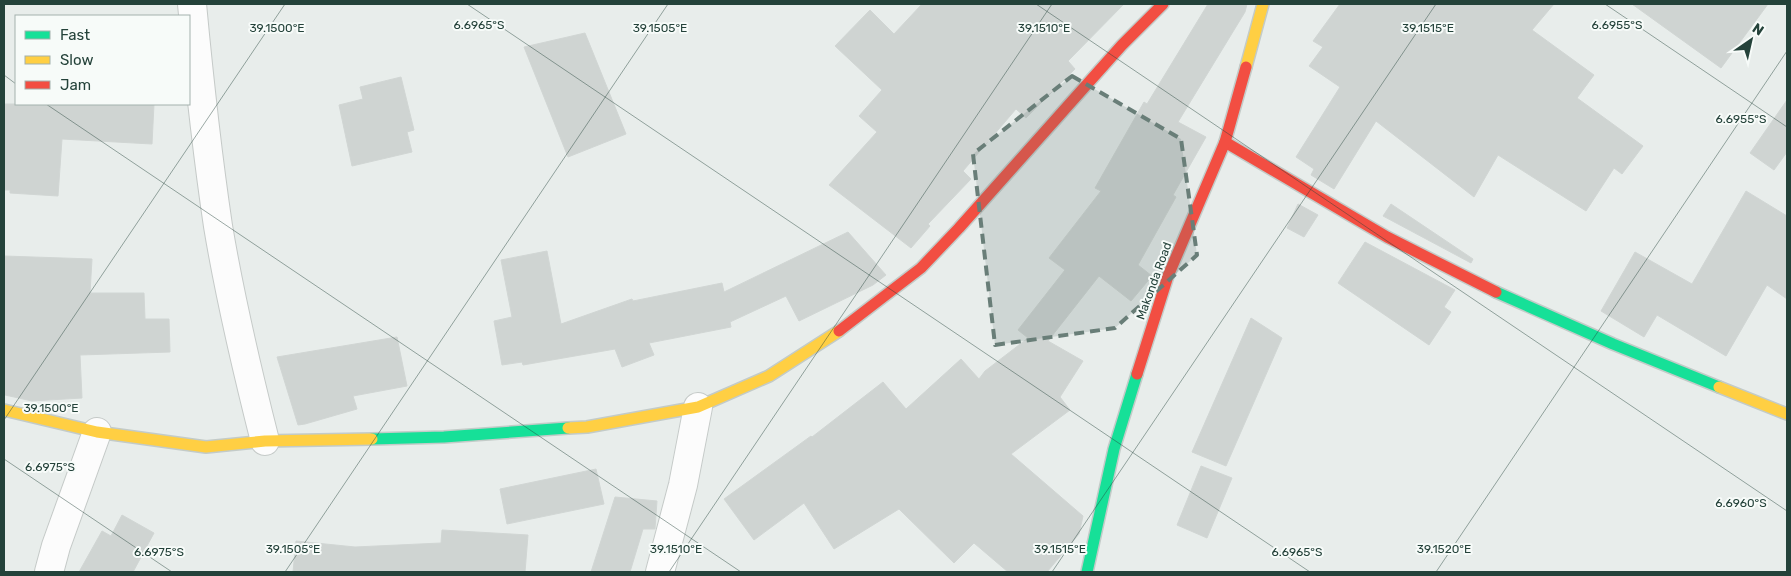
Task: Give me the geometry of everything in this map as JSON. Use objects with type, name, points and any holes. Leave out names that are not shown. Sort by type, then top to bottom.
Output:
[{"type":"street","points":[[192,4],[202,112],[218,227],[242,351],[265,441]]},
{"type":"street","points":[[4,410],[97,432],[206,447],[265,441],[444,437],[587,428],[698,407],[769,376],[846,326],[921,268],[1122,45],[1164,4]]},
{"type":"street","name":"Makonda Road","points":[[1087,572],[1114,449],[1168,276],[1225,142],[1263,4]]},
{"type":"street","points":[[1225,142],[1346,214],[1442,266],[1541,313],[1690,376],[1787,414]]},
{"type":"street","points":[[660,572],[683,485],[698,407]]},
{"type":"street","points":[[49,572],[56,546],[97,432]]},
{"type":"highlighted area","points":[[1072,76],[1181,139],[1197,255],[1115,328],[995,345],[973,154]]},
{"type":"building","points":[[922,4],[1124,4],[1068,61],[1075,69],[1026,118],[1016,109],[963,171],[971,179],[928,224],[930,226],[911,248],[829,185],[877,132],[859,116],[882,90],[835,46],[870,10],[894,34]]},
{"type":"building","points":[[1208,4],[1247,4],[1245,12],[1178,122],[1206,137],[1173,195],[1176,197],[1138,265],[1152,276],[1131,301],[1099,276],[1048,341],[1083,361],[1060,397],[1070,410],[1011,454],[1083,516],[1079,534],[1047,572],[1008,572],[974,543],[954,563],[899,509],[834,549],[804,503],[754,540],[724,499],[812,437],[883,382],[906,409],[961,359],[979,379],[985,371],[1028,338],[1018,330],[1065,270],[1049,258],[1101,191],[1095,188],[1144,102],[1147,104]]},
{"type":"building","points":[[1340,4],[1554,4],[1532,30],[1594,75],[1577,98],[1643,146],[1622,174],[1614,168],[1586,211],[1498,155],[1474,197],[1376,121],[1334,189],[1311,175],[1314,169],[1296,157],[1340,87],[1309,66],[1323,47],[1313,41]]},
{"type":"building","points":[[1632,4],[1768,4],[1721,68]]},
{"type":"building","points":[[585,33],[626,134],[568,157],[524,47]]},
{"type":"building","points":[[401,77],[414,130],[407,132],[412,152],[352,166],[339,105],[363,99],[360,87]]},
{"type":"building","points":[[1787,100],[1787,152],[1774,170],[1750,153]]},
{"type":"building","points":[[4,104],[154,105],[152,144],[62,139],[58,196],[10,193],[10,190],[4,190]]},
{"type":"building","points":[[1746,191],[1787,216],[1787,299],[1767,285],[1726,356],[1657,315],[1644,337],[1601,311],[1635,252],[1692,284]]},
{"type":"building","points":[[1298,204],[1318,215],[1304,237],[1287,228]]},
{"type":"building","points":[[1391,204],[1473,259],[1471,263],[1383,216]]},
{"type":"building","points":[[848,232],[886,275],[873,285],[799,321],[786,296],[730,322],[731,327],[649,343],[654,355],[622,367],[615,349],[523,365],[522,362],[502,365],[494,321],[512,317],[501,260],[547,251],[561,324],[632,299],[633,301],[722,283],[724,292]]},
{"type":"building","points":[[1365,242],[1455,290],[1444,307],[1451,312],[1429,345],[1338,283]]},
{"type":"building","points":[[4,256],[92,259],[90,293],[144,293],[145,319],[169,319],[170,352],[80,355],[82,398],[32,401],[5,395]]},
{"type":"building","points":[[1251,318],[1282,338],[1226,466],[1192,452]]},
{"type":"building","points":[[397,337],[407,386],[353,396],[357,409],[298,425],[277,357]]},
{"type":"building","points":[[1201,466],[1232,478],[1207,538],[1177,525]]},
{"type":"building","points":[[596,469],[604,504],[507,524],[500,489]]},
{"type":"building","points":[[615,497],[657,501],[655,529],[643,529],[630,572],[591,572]]},
{"type":"building","points":[[122,515],[154,533],[133,572],[79,572],[102,531],[111,536]]},
{"type":"building","points":[[442,530],[528,535],[525,572],[293,572],[296,541],[355,547],[441,543]]},
{"type":"traffic: fast","points":[[1496,292],[1613,344],[1719,387]]},
{"type":"traffic: fast","points":[[1087,572],[1114,449],[1137,374]]},
{"type":"traffic: fast","points":[[372,439],[444,437],[568,428]]},
{"type":"traffic: slow","points":[[1246,67],[1263,4]]},
{"type":"traffic: slow","points":[[568,428],[587,427],[698,407],[769,376],[839,331]]},
{"type":"traffic: slow","points":[[1719,387],[1787,414]]},
{"type":"traffic: slow","points":[[4,410],[97,432],[206,447],[265,441],[372,439]]},
{"type":"traffic: jam","points":[[839,331],[921,268],[1122,45],[1163,4]]},
{"type":"traffic: jam","points":[[1137,374],[1168,276],[1225,142],[1246,67]]},
{"type":"traffic: jam","points":[[1225,142],[1387,237],[1496,292]]}]
